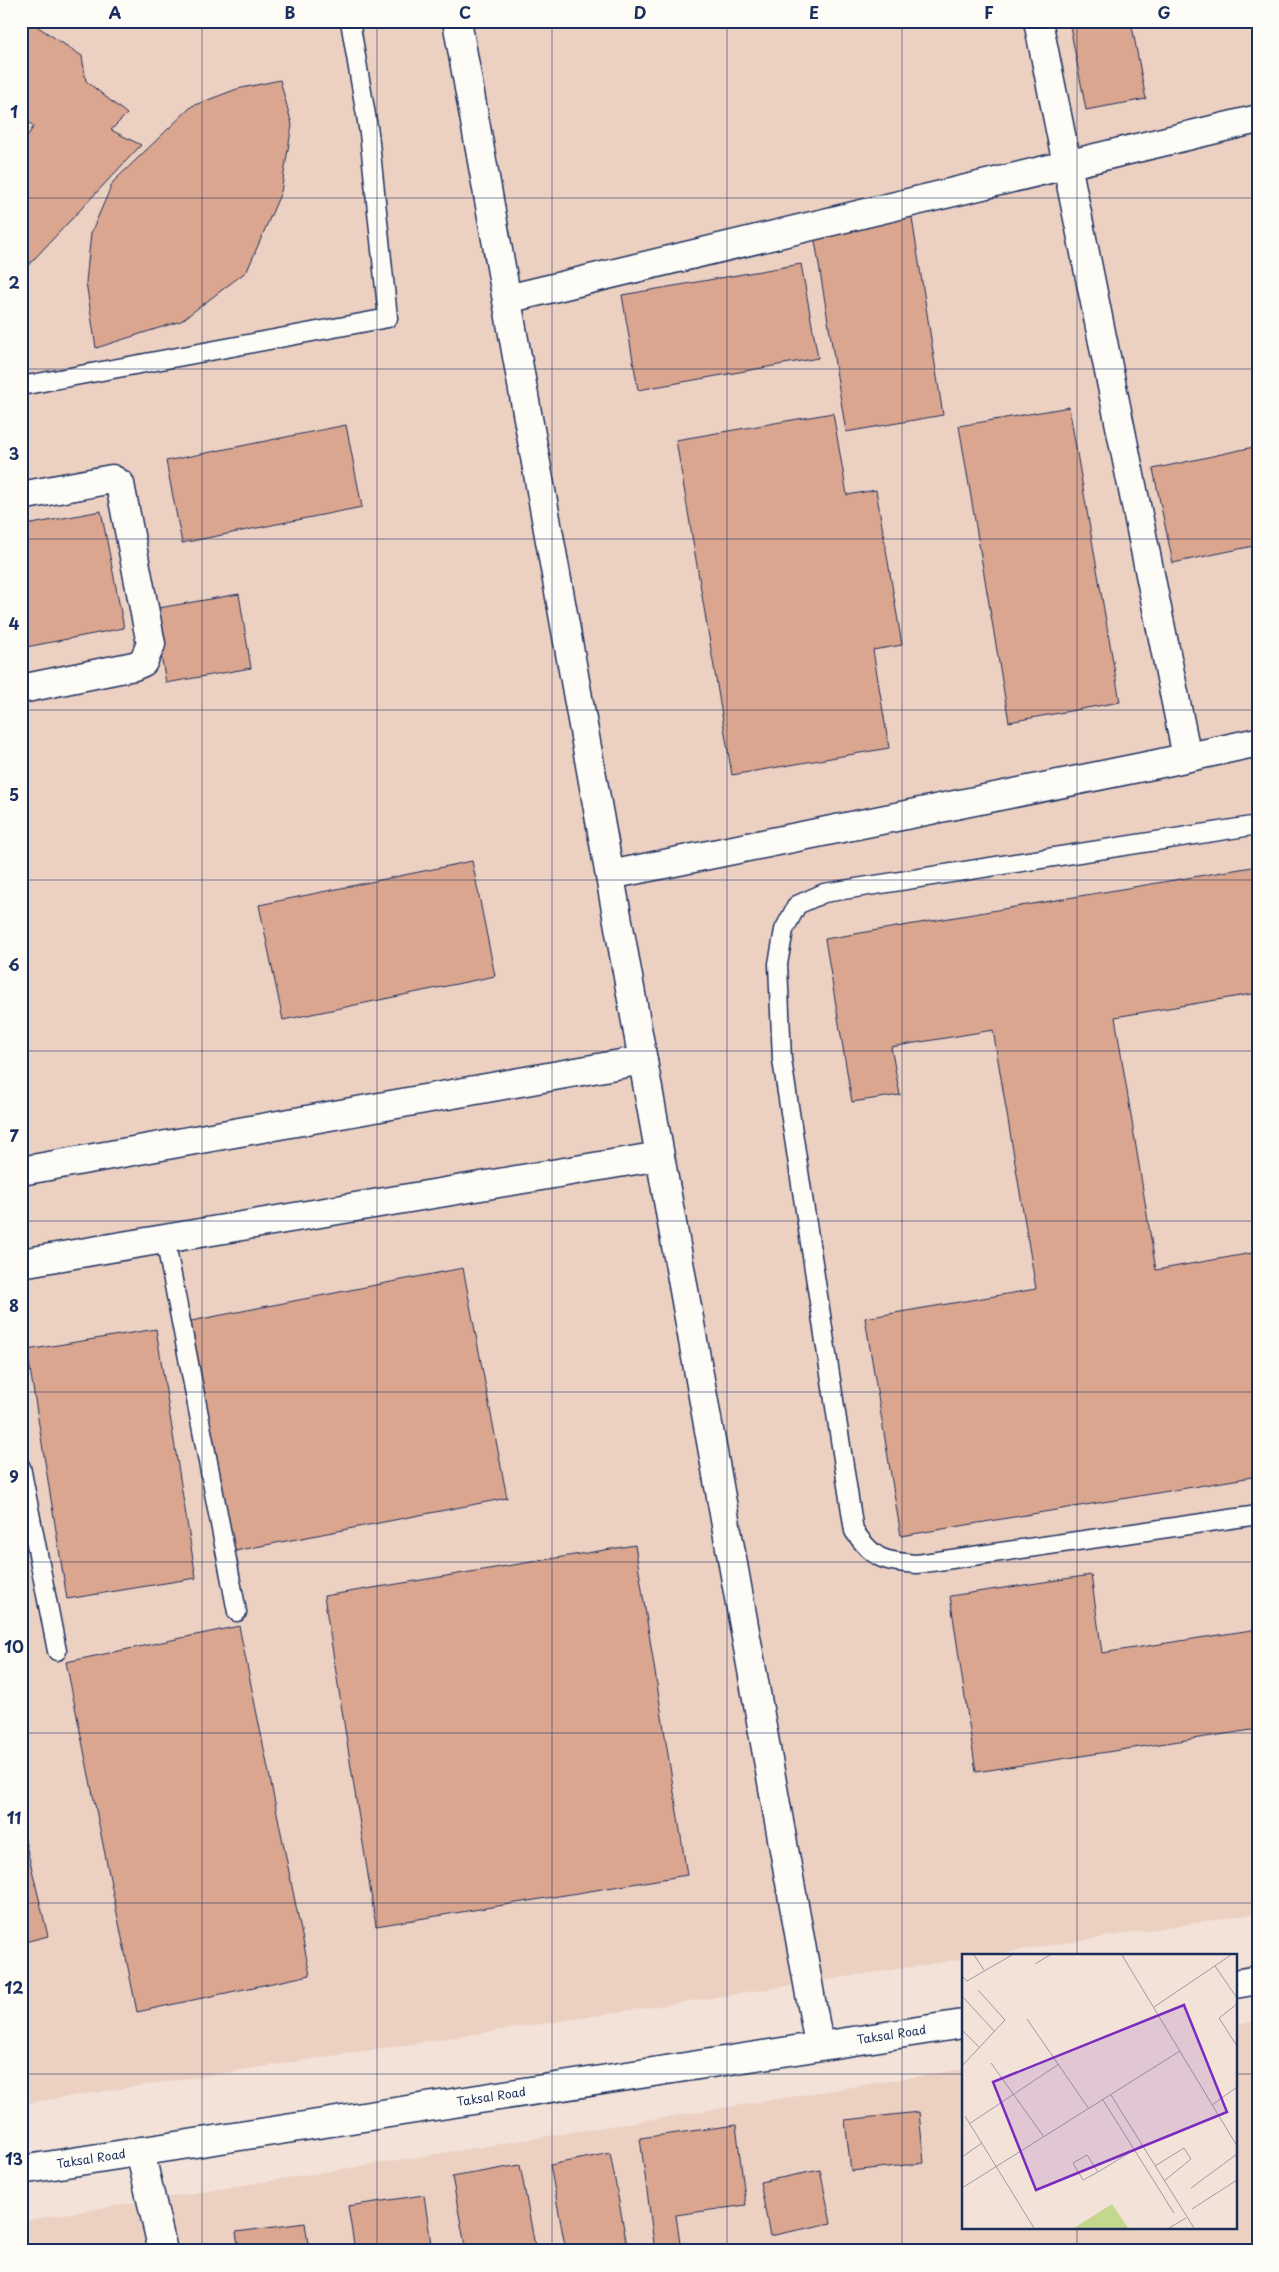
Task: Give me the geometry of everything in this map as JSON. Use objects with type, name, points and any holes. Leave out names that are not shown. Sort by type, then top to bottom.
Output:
[{"type":"street","points":[[457,21],[819,2045]]},
{"type":"street","points":[[1038,21],[1188,758]]},
{"type":"street","points":[[507,300],[1258,119]]},
{"type":"street","points":[[21,496],[112,479],[120,484],[151,644],[143,662],[134,666],[21,689]]},
{"type":"street","points":[[610,875],[1188,758],[1258,742]]},
{"type":"street","points":[[21,1171],[642,1060]]},
{"type":"street","points":[[21,1258],[22,1263],[660,1156]]},
{"type":"street","points":[[1236,1984],[1258,1980]]},
{"type":"street","name":"Taksal Road","points":[[21,2170],[962,2024]]},
{"type":"street","points":[[140,2151],[163,2251]]},
{"type":"lane","points":[[21,386],[388,318],[369,132],[350,21]]},
{"type":"lane","points":[[1258,826],[824,893],[797,905],[784,930],[778,964],[782,1060],[854,1531],[870,1552],[894,1562],[917,1564],[1258,1515]]},
{"type":"lane","points":[[165,1239],[237,1612]]},
{"type":"lane","points":[[21,1467],[57,1651]]},
{"type":"shaded area","points":[[21,21],[1258,21],[1258,1913],[995,1954],[962,1954],[962,1959],[21,2104]]},
{"type":"shaded area","points":[[1258,2021],[1258,2251],[21,2251],[21,2221],[962,2069],[962,2230],[1236,2230],[1236,2025]]},
{"type":"building","points":[[21,21],[29,21],[82,56],[86,81],[127,114],[111,130],[141,145],[21,273],[21,146],[34,126],[21,118]]},
{"type":"building","points":[[1069,21],[1131,21],[1146,99],[1086,110]]},
{"type":"building","points":[[280,80],[292,125],[281,192],[247,271],[181,321],[96,348],[86,282],[91,233],[113,182],[192,106],[237,89]]},
{"type":"building","points":[[911,212],[943,415],[846,432],[813,228]]},
{"type":"building","points":[[801,264],[818,358],[638,390],[622,295]]},
{"type":"building","points":[[1069,407],[1120,702],[1009,722],[959,426]]},
{"type":"building","points":[[833,413],[847,495],[876,490],[902,645],[873,650],[889,748],[732,775],[676,440]]},
{"type":"building","points":[[346,425],[362,507],[182,543],[166,461]]},
{"type":"building","points":[[1258,446],[1258,545],[1173,563],[1153,469]]},
{"type":"building","points":[[101,511],[124,628],[21,648],[21,526]]},
{"type":"building","points":[[239,594],[251,668],[166,683],[153,609]]},
{"type":"building","points":[[472,861],[495,976],[283,1020],[259,905]]},
{"type":"building","points":[[1258,866],[1258,993],[1115,1017],[1156,1270],[1258,1252],[1258,1476],[901,1536],[865,1318],[1036,1289],[993,1030],[891,1047],[900,1095],[852,1102],[825,939]]},
{"type":"building","points":[[463,1268],[507,1498],[230,1552],[186,1322]]},
{"type":"building","points":[[156,1329],[196,1578],[67,1599],[27,1350]]},
{"type":"building","points":[[635,1545],[687,1875],[376,1926],[324,1596]]},
{"type":"building","points":[[1091,1575],[1102,1653],[1258,1629],[1258,1729],[976,1772],[950,1596]]},
{"type":"building","points":[[239,1626],[310,1975],[137,2012],[66,1662]]},
{"type":"building","points":[[21,1824],[48,1936],[21,1943]]},
{"type":"building","points":[[919,2112],[924,2163],[851,2171],[845,2120]]},
{"type":"building","points":[[736,2125],[746,2205],[676,2215],[681,2251],[655,2251],[640,2138]]},
{"type":"building","points":[[610,2153],[628,2251],[566,2251],[550,2165]]},
{"type":"building","points":[[520,2165],[536,2251],[466,2251],[452,2177]]},
{"type":"building","points":[[820,2170],[831,2223],[770,2236],[760,2182]]},
{"type":"building","points":[[424,2195],[432,2251],[355,2251],[348,2206]]},
{"type":"building","points":[[305,2223],[309,2251],[239,2251],[236,2232]]}]
